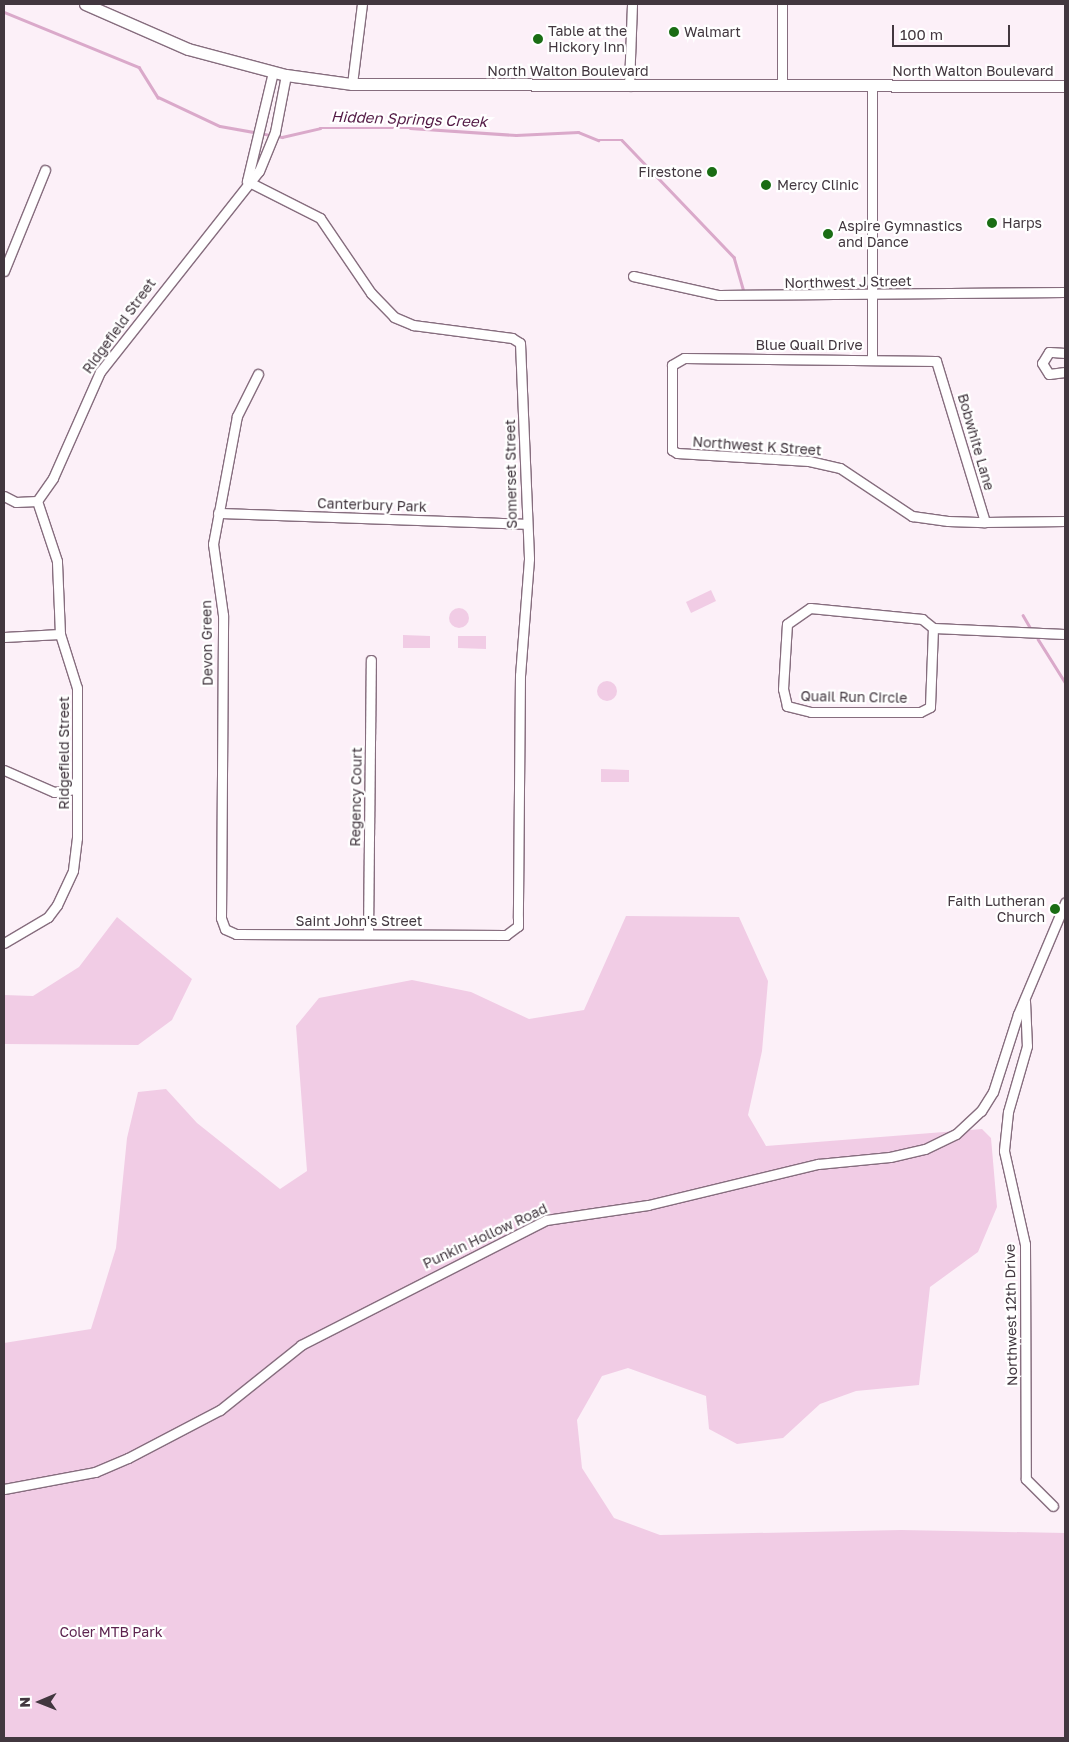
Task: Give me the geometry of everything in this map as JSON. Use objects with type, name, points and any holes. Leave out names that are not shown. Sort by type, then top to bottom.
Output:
[{"type":"main road","name":"North Walton Boulevard","points":[[85,4],[188,49],[286,75],[352,84],[1065,86]]},
{"type":"street","points":[[352,84],[362,4]]},
{"type":"street","points":[[629,86],[632,4]]},
{"type":"street","points":[[782,4],[782,86]]},
{"type":"street","name":"Ridgefield Street","points":[[247,181],[262,129],[273,72]]},
{"type":"street","name":"Ridgefield Street","points":[[4,943],[48,917],[69,884],[77,838],[77,688],[60,634],[57,561],[37,501],[53,478],[100,372],[247,181],[259,171],[272,145],[286,75]]},
{"type":"street","points":[[872,86],[872,359]]},
{"type":"street","points":[[4,271],[45,170]]},
{"type":"street","name":"Somerset Street","points":[[247,181],[320,218],[383,308],[401,321],[517,339],[522,356],[526,524],[529,559],[520,676],[518,926],[506,935]]},
{"type":"street","name":"Northwest J Street","points":[[633,276],[719,295],[872,296],[1065,292]]},
{"type":"street","points":[[1065,354],[1049,352],[1042,363],[1049,374],[1065,372]]},
{"type":"street","name":"Blue Quail Drive","points":[[672,450],[672,365],[684,358],[927,358],[936,361],[942,370]]},
{"type":"street","name":"Bobwhite Lane","points":[[942,370],[985,522]]},
{"type":"street","name":"Devon Green","points":[[221,918],[223,615],[213,544],[237,416],[258,374]]},
{"type":"street","name":"Northwest K Street","points":[[672,450],[840,468],[912,516],[985,522],[1065,520]]},
{"type":"street","points":[[4,496],[16,502],[37,501]]},
{"type":"street","name":"Canterbury Park","points":[[218,513],[526,524]]},
{"type":"street","name":"Quail Run Circle","points":[[933,628],[930,707],[920,712],[820,712],[787,706],[783,689],[787,624],[796,614],[810,608],[888,614],[922,619],[933,628],[1065,634]]},
{"type":"street","points":[[4,637],[60,634]]},
{"type":"street","name":"Regency Court","points":[[368,934],[371,660]]},
{"type":"street","points":[[4,770],[54,792],[76,789]]},
{"type":"street","name":"Punkin Hollow Road","points":[[4,1489],[95,1472],[128,1458],[220,1410],[300,1345],[546,1220],[648,1205],[818,1164],[890,1158],[941,1142],[970,1123],[993,1092],[1025,998],[1065,903]]},
{"type":"street","name":"Saint John's Street","points":[[221,918],[225,928],[236,934],[506,935]]},
{"type":"street","name":"Northwest 12th Drive","points":[[1025,998],[1027,1046],[1008,1112],[1004,1151],[1008,1183],[1025,1244],[1026,1479],[1053,1506]]},
{"type":"green space","points":[[711,590],[716,601],[691,613],[686,602]]},
{"type":"green space","points":[[459,608],[466,611],[469,618],[466,625],[459,628],[452,625],[449,618],[452,611]]},
{"type":"green space","points":[[403,635],[430,636],[430,648],[403,648]]},
{"type":"green space","points":[[458,636],[486,636],[486,649],[458,648]]},
{"type":"green space","points":[[607,681],[614,684],[617,691],[614,698],[607,701],[600,698],[597,691],[600,684]]},
{"type":"green space","points":[[601,769],[629,770],[629,782],[601,782]]},
{"type":"green space","name":"Coler MTB Park","points":[[626,916],[739,917],[768,981],[762,1051],[748,1115],[766,1146],[982,1129],[991,1138],[997,1207],[978,1252],[930,1287],[919,1385],[856,1391],[820,1404],[783,1438],[737,1444],[709,1429],[706,1396],[628,1368],[602,1376],[577,1420],[582,1468],[614,1518],[660,1535],[901,1530],[1065,1533],[1065,1738],[4,1738],[4,1343],[91,1329],[116,1248],[127,1138],[138,1092],[166,1089],[197,1123],[280,1189],[307,1171],[296,1026],[319,998],[412,980],[471,992],[529,1019],[584,1010]]},
{"type":"green space","points":[[117,917],[192,979],[172,1020],[138,1045],[4,1044],[4,995],[33,996],[79,967]]},
{"type":"waterway","name":"Hidden Springs Creek","points":[[4,12],[139,67],[158,97],[220,126],[282,137],[320,128],[410,128],[516,135],[578,132],[598,140],[622,140],[734,257],[743,289]]},
{"type":"waterway","points":[[1023,615],[1030,627]]},
{"type":"waterway","points":[[1038,639],[1065,682]]},
{"type":"place","name":"Walmart","points":[[674,32]]},
{"type":"place","name":"Table at the Hickory Inn","points":[[538,39]]},
{"type":"place","name":"Firestone","points":[[712,172]]},
{"type":"place","name":"Mercy Clinic","points":[[766,185]]},
{"type":"place","name":"Harps","points":[[992,223]]},
{"type":"place","name":"Aspire Gymnastics and Dance","points":[[828,234]]},
{"type":"place","name":"Faith Lutheran Church","points":[[1055,909]]}]
